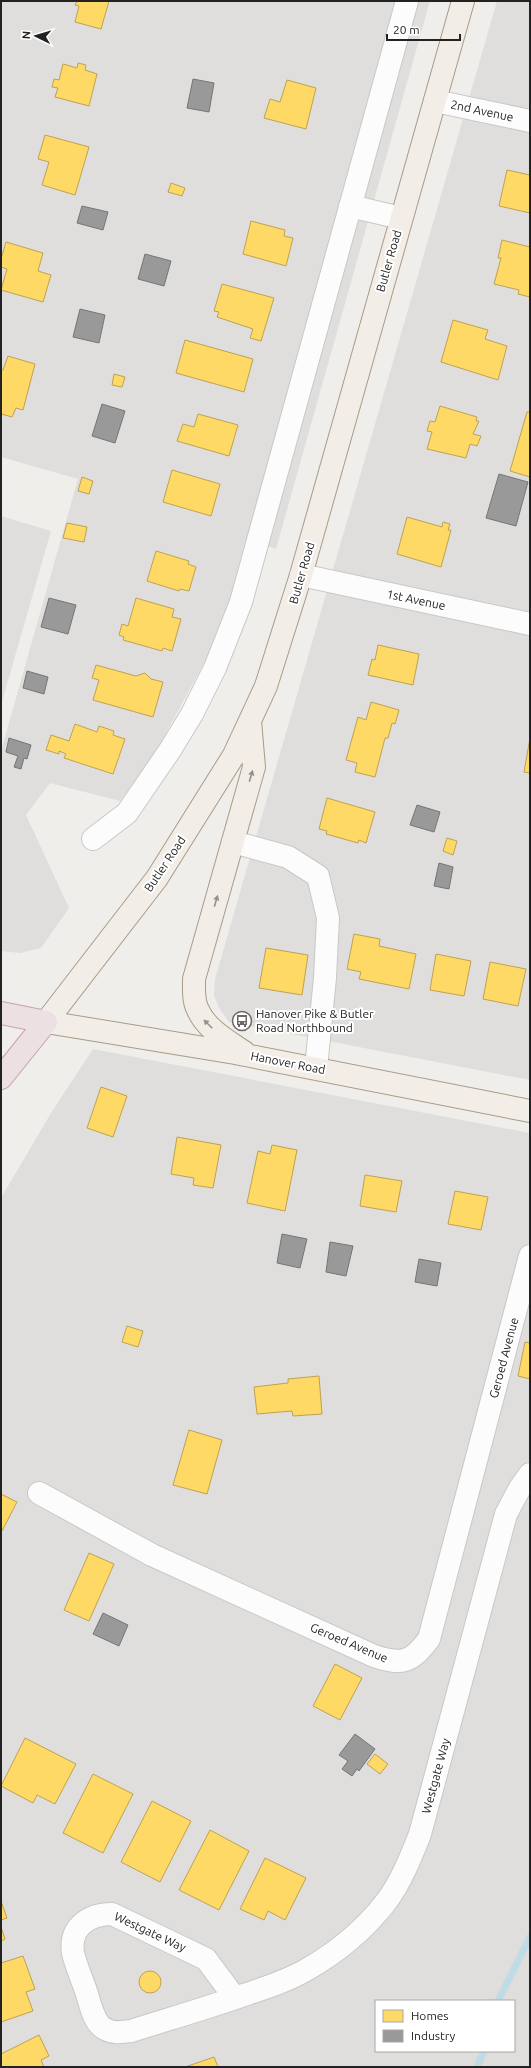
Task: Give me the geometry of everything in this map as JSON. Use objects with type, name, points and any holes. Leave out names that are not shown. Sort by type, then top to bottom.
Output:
[{"type":"highway","points":[[1,1013],[46,1022]]},
{"type":"highway","name":"Butler Road","points":[[1,1078],[46,1022]]},
{"type":"main road","name":"Butler Road","points":[[46,1022],[157,878],[234,755],[266,686],[301,575],[463,1]]},
{"type":"main road","points":[[250,721],[254,767],[194,979],[194,996],[197,1010],[203,1019],[216,1032],[250,1056]]},
{"type":"main road","name":"Hanover Road","points":[[46,1022],[250,1056],[530,1110]]},
{"type":"street","points":[[93,839],[127,813],[192,714],[215,668],[241,602],[407,1]]},
{"type":"street","name":"2nd Avenue","points":[[435,101],[530,121]]},
{"type":"street","points":[[350,206],[401,218]]},
{"type":"street","name":"1st Avenue","points":[[301,575],[530,624]]},
{"type":"street","points":[[232,842],[288,857],[318,876],[328,918],[325,978],[316,1068]]},
{"type":"street","name":"Geroed Avenue","points":[[39,1493],[152,1555],[374,1656],[393,1662],[406,1660],[419,1652],[429,1639],[530,1256]]},
{"type":"street","name":"Westgate Way","points":[[235,1998],[206,1959],[112,1914],[98,1914],[80,1925],[75,1937],[73,1952],[95,2017],[103,2028],[116,2033],[131,2031],[235,1998],[299,1974],[332,1954],[358,1932],[386,1901],[404,1873],[420,1834],[506,1514],[520,1488],[530,1474]]},
{"type":"shaded area","points":[[1,1],[430,1],[276,549],[246,539],[230,598],[205,661],[154,755],[120,801],[50,783],[26,815],[69,908],[41,948],[20,953],[1,951],[1,751],[78,479],[1,457]]},
{"type":"shaded area","points":[[497,1],[530,1],[530,1080],[229,1022],[219,1008],[214,995],[215,979]]},
{"type":"shaded area","points":[[1,516],[51,531],[1,705]]},
{"type":"shaded area","points":[[93,1049],[530,1133],[530,2067],[1,2067],[1,1198],[51,1113]]},
{"type":"building: Homes","points":[[77,1],[109,1],[101,29],[75,22],[79,6],[75,5]]},
{"type":"building: Homes","points":[[78,63],[86,65],[85,70],[97,74],[89,106],[55,97],[58,88],[52,87],[54,79],[59,80],[63,64],[77,68]]},
{"type":"building: Homes","points":[[287,80],[316,88],[306,129],[264,118],[270,99],[280,102]]},
{"type":"building: Homes","points":[[45,135],[89,147],[75,195],[42,185],[49,162],[38,159]]},
{"type":"building: Homes","points":[[507,170],[530,175],[530,213],[499,206]]},
{"type":"building: Homes","points":[[171,183],[185,188],[182,196],[168,192]]},
{"type":"building: Homes","points":[[251,221],[285,230],[284,236],[293,238],[286,266],[243,254]]},
{"type":"building: Homes","points":[[502,240],[530,247],[530,297],[518,294],[519,290],[494,284],[501,258],[498,258]]},
{"type":"building: Homes","points":[[6,242],[43,253],[38,271],[51,275],[43,302],[1,290],[7,269],[1,267],[1,259]]},
{"type":"building: Homes","points":[[222,284],[274,298],[261,341],[250,338],[253,329],[217,317],[219,312],[214,311]]},
{"type":"building: Homes","points":[[453,320],[488,330],[485,339],[507,346],[498,380],[441,362]]},
{"type":"building: Homes","points":[[185,340],[253,359],[244,392],[176,373]]},
{"type":"building: Homes","points":[[8,356],[35,364],[23,410],[16,408],[12,417],[1,414],[1,370],[3,370]]},
{"type":"building: Homes","points":[[114,374],[125,377],[122,387],[112,385]]},
{"type":"building: Homes","points":[[440,406],[477,417],[476,421],[479,421],[473,434],[481,436],[477,446],[470,444],[466,458],[427,449],[432,432],[427,431],[430,421],[435,422]]},
{"type":"building: Homes","points":[[527,412],[530,412],[530,477],[510,471]]},
{"type":"building: Homes","points":[[198,414],[238,425],[229,456],[177,441],[183,424],[194,427]]},
{"type":"building: Homes","points":[[172,470],[220,484],[211,516],[163,502]]},
{"type":"building: Homes","points":[[82,477],[93,481],[89,494],[78,491]]},
{"type":"building: Homes","points":[[407,517],[442,527],[443,522],[450,524],[448,530],[451,530],[441,567],[397,554]]},
{"type":"building: Homes","points":[[67,523],[87,527],[84,542],[63,538]]},
{"type":"building: Homes","points":[[156,551],[189,561],[188,564],[196,567],[189,591],[180,589],[179,591],[147,581]]},
{"type":"building: Homes","points":[[136,598],[174,609],[172,617],[181,619],[172,651],[163,648],[162,651],[123,640],[124,637],[119,635],[122,624],[128,626]]},
{"type":"building: Homes","points":[[378,645],[419,654],[413,685],[368,675],[372,659],[375,660]]},
{"type":"building: Homes","points":[[96,665],[136,676],[145,673],[151,679],[163,682],[153,717],[93,700],[99,680],[92,678]]},
{"type":"building: Homes","points":[[371,702],[399,710],[395,724],[392,723],[388,738],[385,738],[375,777],[355,772],[357,763],[346,760],[358,717],[366,720]]},
{"type":"building: Homes","points":[[75,724],[97,732],[99,726],[114,731],[113,735],[125,739],[113,774],[64,758],[66,754],[59,751],[59,754],[46,750],[51,735],[69,741]]},
{"type":"building: Homes","points":[[530,738],[530,773],[524,772]]},
{"type":"building: Homes","points":[[327,798],[375,812],[366,843],[359,840],[358,843],[326,834],[327,831],[319,829]]},
{"type":"building: Homes","points":[[447,838],[457,841],[453,855],[443,851]]},
{"type":"building: Homes","points":[[354,934],[380,939],[379,946],[416,954],[409,989],[359,979],[361,972],[347,969]]},
{"type":"building: Homes","points":[[266,948],[308,955],[302,995],[259,988]]},
{"type":"building: Homes","points":[[436,954],[471,961],[464,996],[430,990]]},
{"type":"building: Homes","points":[[490,962],[526,969],[518,1006],[483,999]]},
{"type":"building: Homes","points":[[101,1087],[127,1096],[113,1137],[87,1128]]},
{"type":"building: Homes","points":[[177,1137],[221,1145],[213,1188],[193,1185],[194,1178],[171,1174]]},
{"type":"building: Homes","points":[[272,1145],[297,1150],[285,1211],[247,1203],[258,1151],[270,1154]]},
{"type":"building: Homes","points":[[365,1175],[402,1181],[396,1212],[360,1206]]},
{"type":"building: Homes","points":[[455,1191],[488,1197],[481,1230],[448,1224]]},
{"type":"building: Homes","points":[[127,1326],[143,1331],[138,1347],[122,1342]]},
{"type":"building: Homes","points":[[525,1342],[530,1343],[530,1379],[518,1376]]},
{"type":"building: Homes","points":[[319,1376],[322,1414],[293,1416],[292,1411],[257,1414],[254,1387],[288,1383],[288,1379]]},
{"type":"building: Homes","points":[[189,1430],[222,1440],[207,1494],[173,1485]]},
{"type":"building: Homes","points":[[1,1494],[17,1502],[2,1531],[1,1530]]},
{"type":"building: Homes","points":[[89,1553],[114,1564],[89,1621],[64,1610]]},
{"type":"building: Homes","points":[[335,1664],[362,1678],[340,1720],[313,1706]]},
{"type":"building: Homes","points":[[25,1738],[76,1764],[55,1804],[37,1795],[33,1803],[1,1786]]},
{"type":"building: Homes","points":[[375,1754],[388,1764],[380,1774],[367,1764]]},
{"type":"building: Homes","points":[[93,1774],[133,1794],[103,1853],[63,1833]]},
{"type":"building: Homes","points":[[152,1801],[191,1821],[160,1882],[121,1862]]},
{"type":"building: Homes","points":[[210,1830],[249,1851],[219,1910],[179,1890]]},
{"type":"building: Homes","points":[[265,1858],[306,1878],[285,1920],[268,1911],[264,1920],[240,1909]]},
{"type":"building: Homes","points":[[1,1901],[7,1918],[1,1920]]},
{"type":"building: Homes","points":[[1,1927],[5,1939],[1,1941]]},
{"type":"building: Homes","points":[[23,1956],[35,1989],[26,1992],[33,2011],[1,2022],[1,1963]]},
{"type":"building: Homes","points":[[150,1971],[158,1974],[161,1982],[158,1990],[150,1993],[142,1990],[139,1982],[142,1974]]},
{"type":"building: Homes","points":[[39,2035],[49,2056],[41,2060],[44,2067],[1,2067],[1,2054]]},
{"type":"building: Homes","points":[[214,2057],[218,2067],[185,2067]]},
{"type":"building: Industry","points":[[193,79],[214,83],[209,112],[187,108]]},
{"type":"building: Industry","points":[[82,206],[108,212],[103,230],[77,223]]},
{"type":"building: Industry","points":[[145,254],[171,261],[164,286],[138,279]]},
{"type":"building: Industry","points":[[80,309],[105,315],[99,343],[73,337]]},
{"type":"building: Industry","points":[[102,404],[125,411],[115,443],[92,436]]},
{"type":"building: Industry","points":[[499,474],[528,482],[516,526],[486,518]]},
{"type":"building: Industry","points":[[49,598],[76,605],[68,634],[41,627]]},
{"type":"building: Industry","points":[[27,671],[48,677],[44,694],[23,688]]},
{"type":"building: Industry","points":[[9,738],[31,745],[27,759],[24,758],[21,769],[14,767],[18,756],[6,752]]},
{"type":"building: Industry","points":[[417,805],[440,812],[434,832],[410,825]]},
{"type":"building: Industry","points":[[439,863],[453,867],[449,889],[434,886]]},
{"type":"building: Industry","points":[[282,1234],[307,1239],[300,1268],[277,1263]]},
{"type":"building: Industry","points":[[330,1242],[353,1246],[346,1276],[326,1272]]},
{"type":"building: Industry","points":[[419,1259],[441,1263],[437,1286],[415,1282]]},
{"type":"building: Industry","points":[[103,1613],[128,1625],[119,1646],[93,1634]]},
{"type":"building: Industry","points":[[355,1734],[375,1749],[359,1771],[357,1769],[352,1776],[342,1769],[348,1761],[339,1755]]},
{"type":"waterway","points":[[498,2000],[530,1937]]},
{"type":"waterway","points":[[477,2067],[484,2052]]},
{"type":"place","name":"Hanover Pike & Butler Road Northbound","points":[[242,1021]]}]
